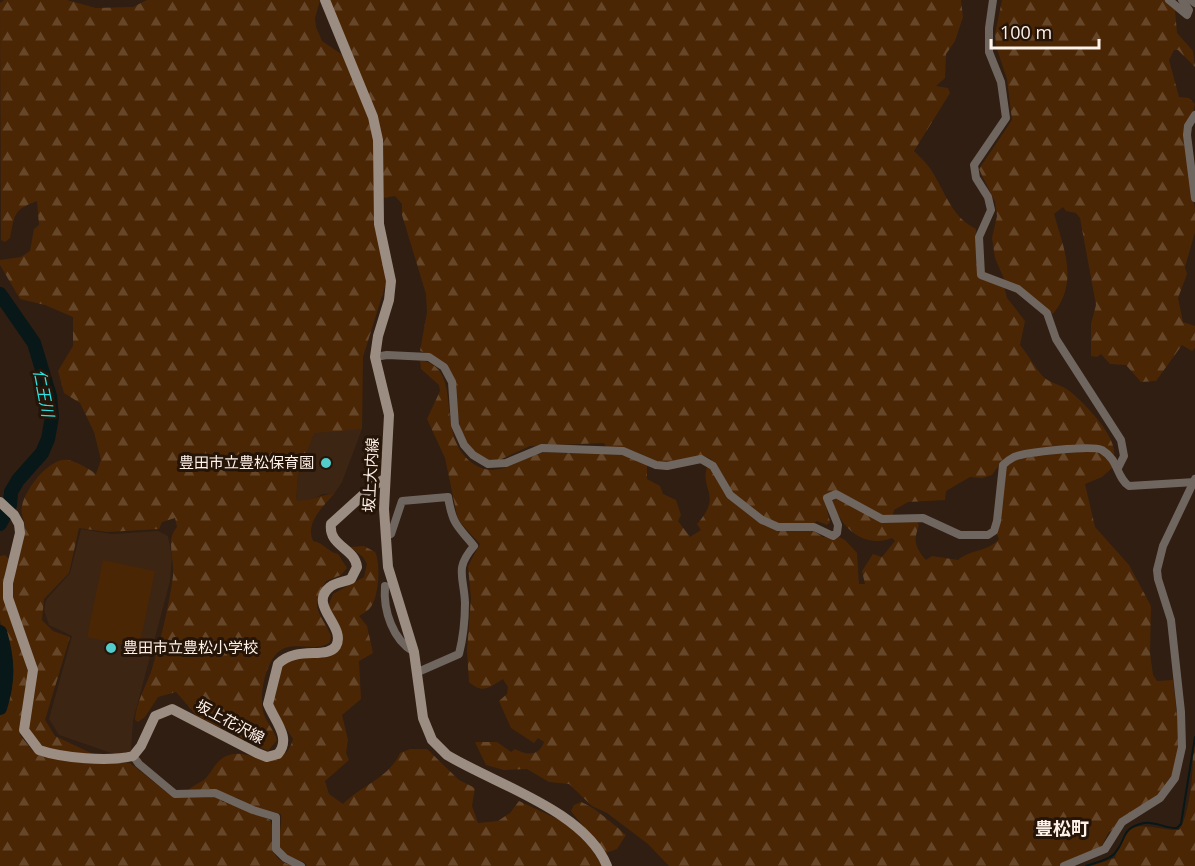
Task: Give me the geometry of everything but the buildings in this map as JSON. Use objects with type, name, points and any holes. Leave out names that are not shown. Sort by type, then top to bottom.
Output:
[{"type":"main road","name":"坂上大内線","points":[[325,0],[373,117],[378,140],[379,224],[391,289],[375,357],[389,415],[385,479],[385,537],[391,579],[414,652],[423,718],[428,733],[438,747],[459,762],[566,818],[584,831],[602,854],[607,866]]},
{"type":"main road","name":"坂上花沢線","points":[[133,756],[141,746],[155,716],[172,709],[262,756],[278,754],[283,749],[284,736],[268,704],[278,664],[295,652],[326,653],[335,647],[338,638],[337,630],[324,609],[323,598],[331,586],[351,579],[357,567],[353,556],[333,538],[331,524],[374,485],[385,479]]},
{"type":"main road","points":[[0,502],[14,515],[20,533],[8,583],[8,598],[33,670],[24,730],[39,750],[48,753],[119,759],[133,756]]},
{"type":"street","points":[[993,0],[989,52],[999,76],[1006,118],[974,165],[976,178],[988,197],[991,210],[979,237],[980,272],[986,279],[1018,289],[1047,314],[1056,339],[1121,440],[1124,456],[1118,468]]},
{"type":"street","points":[[1169,0],[1188,15],[1189,10],[1182,0]]},
{"type":"street","points":[[1191,0],[1195,3]]},
{"type":"street","points":[[1195,115],[1188,126],[1186,135],[1195,198]]},
{"type":"street","points":[[375,357],[387,355],[429,357],[444,367],[452,382],[452,410],[457,431],[464,445],[482,462],[496,465],[506,463],[542,448],[623,451],[657,465],[667,466],[701,459],[713,466],[730,495],[762,520],[778,527],[814,527],[833,536],[837,533],[838,525],[827,498],[830,495],[841,496],[882,519],[923,518],[960,536],[988,535],[994,531],[997,521],[1001,471],[1003,465],[1014,457],[1095,448],[1116,462],[1124,481],[1132,487],[1195,481]]},
{"type":"street","points":[[1064,866],[1105,849],[1122,822],[1160,798],[1175,778],[1182,747],[1181,712],[1172,627],[1157,570],[1163,546],[1195,481]]},
{"type":"street","points":[[385,537],[391,534],[402,501],[448,497],[451,516],[458,530],[474,546],[464,556],[460,571],[465,601],[459,654],[418,672]]},
{"type":"street","points":[[385,586],[389,620],[404,647],[414,652]]},
{"type":"street","points":[[133,756],[139,764],[175,794],[214,793],[276,817],[276,849],[285,858],[302,866]]},
{"type":"shaded area","name":"豊田市立豊松保育園","points":[[362,429],[342,482],[334,494],[323,494],[307,502],[296,500],[298,475],[314,432]]},
{"type":"shaded area","name":"豊田市立豊松小学校","points":[[81,529],[112,534],[158,531],[168,536],[172,558],[170,581],[133,721],[131,751],[117,755],[59,735],[49,719],[72,636],[49,625],[44,610],[46,600],[70,573]]},
{"type":"green space","points":[[4,0],[67,0],[96,8],[133,7],[147,0],[320,0],[315,18],[316,27],[322,41],[344,56],[374,131],[386,283],[363,357],[362,429],[314,433],[298,475],[296,500],[334,494],[316,515],[311,534],[313,541],[338,554],[347,568],[341,575],[326,581],[318,598],[318,610],[331,636],[330,642],[314,647],[285,648],[272,659],[268,668],[263,688],[262,708],[277,740],[268,751],[197,716],[176,692],[158,697],[145,717],[138,722],[135,720],[139,702],[151,672],[169,600],[173,576],[171,544],[173,532],[177,527],[175,518],[162,522],[159,529],[107,532],[79,528],[69,573],[44,599],[42,620],[53,631],[70,637],[45,720],[55,736],[93,754],[50,749],[36,740],[31,733],[29,721],[36,683],[35,672],[16,617],[12,595],[14,571],[25,528],[22,506],[33,484],[53,464],[61,460],[68,460],[96,474],[101,460],[94,432],[80,403],[64,393],[58,371],[73,346],[73,317],[45,305],[20,299],[0,265],[0,260],[21,257],[30,251],[34,229],[39,225],[37,201],[19,210],[14,218],[10,238],[5,242],[1,240],[0,3]]},
{"type":"green space","points":[[329,0],[961,0],[963,17],[955,41],[946,54],[945,78],[936,86],[948,88],[950,93],[914,151],[931,170],[955,212],[976,229],[978,273],[1004,286],[1007,298],[1025,321],[1020,345],[1042,376],[1068,390],[1098,420],[1114,448],[1114,456],[1105,450],[1028,452],[1000,464],[992,475],[982,478],[970,477],[946,491],[945,500],[908,502],[894,510],[892,518],[883,517],[835,493],[830,493],[825,502],[830,522],[827,525],[817,521],[812,524],[780,525],[767,520],[732,494],[711,459],[704,456],[661,463],[634,451],[606,447],[604,443],[530,446],[495,462],[475,453],[464,440],[459,424],[456,389],[451,373],[440,360],[420,351],[427,312],[426,294],[402,215],[402,204],[395,196],[382,198],[380,141]]},
{"type":"green space","points":[[1002,0],[1165,0],[1175,10],[1177,33],[1193,51],[1195,67],[1178,50],[1174,50],[1169,60],[1179,97],[1189,98],[1195,104],[1185,146],[1195,209],[1195,232],[1185,267],[1187,274],[1178,298],[1183,322],[1195,326],[1195,348],[1192,351],[1182,345],[1156,381],[1141,382],[1126,365],[1110,364],[1101,354],[1097,357],[1091,356],[1091,324],[1096,305],[1080,218],[1076,213],[1066,211],[1063,207],[1054,214],[1065,253],[1067,278],[1066,290],[1053,314],[1005,281],[995,258],[992,238],[997,216],[995,202],[979,169],[1012,120],[1007,79],[996,46],[995,34]]},
{"type":"green space","points":[[420,360],[434,366],[443,376],[455,439],[463,454],[477,466],[494,470],[550,452],[609,453],[636,459],[647,463],[647,479],[660,486],[663,494],[676,500],[681,515],[678,521],[690,537],[701,530],[697,524],[709,506],[707,467],[712,469],[728,496],[757,521],[812,530],[823,537],[839,537],[845,540],[857,553],[859,584],[865,584],[862,571],[873,554],[882,557],[895,541],[892,538],[872,541],[855,534],[841,520],[836,511],[833,502],[835,497],[881,521],[916,520],[919,525],[916,544],[926,560],[932,556],[958,560],[990,546],[999,539],[996,532],[1002,518],[999,514],[1001,481],[1008,464],[1024,458],[1081,451],[1092,451],[1105,455],[1113,464],[1112,468],[1102,477],[1085,484],[1095,527],[1129,565],[1151,606],[1150,653],[1153,675],[1157,681],[1173,680],[1180,744],[1172,775],[1157,796],[1108,833],[1101,848],[1059,866],[669,866],[648,844],[607,813],[592,806],[569,784],[549,782],[527,769],[504,770],[486,765],[475,742],[497,742],[511,752],[515,749],[523,753],[532,753],[539,750],[544,742],[538,738],[534,743],[511,728],[499,701],[507,694],[508,687],[503,679],[482,689],[469,682],[467,651],[471,598],[468,566],[480,544],[458,520],[445,458],[427,419],[440,391],[439,385],[421,369]]},
{"type":"green space","points":[[364,546],[375,552],[378,564],[377,589],[373,603],[359,616],[367,626],[373,653],[359,661],[361,699],[342,715],[348,740],[346,753],[349,760],[325,781],[329,794],[343,804],[389,769],[400,753],[410,749],[427,749],[459,780],[475,788],[472,806],[478,823],[498,821],[510,813],[519,801],[564,822],[585,838],[602,866],[307,866],[304,862],[281,854],[279,844],[281,814],[251,806],[238,798],[209,789],[187,792],[206,778],[220,761],[228,756],[241,754],[275,758],[282,756],[288,750],[293,739],[274,710],[272,691],[284,662],[303,655],[330,656],[336,652],[329,604],[333,594],[364,577],[367,564],[363,557],[350,547]]},
{"type":"green space","points":[[5,555],[10,560],[5,582],[29,677],[20,735],[32,750],[40,755],[130,763],[169,794],[214,795],[223,802],[235,803],[270,820],[275,853],[284,863],[294,866],[0,866],[0,714],[7,698],[11,662],[0,620],[0,556]]},
{"type":"green space","points":[[103,560],[155,571],[139,648],[87,637]]},
{"type":"green space","points":[[1195,745],[1195,866],[1091,866],[1115,858],[1125,834],[1132,828],[1148,826],[1179,830],[1186,815],[1192,779],[1192,750]]},
{"type":"green space","points":[[581,802],[598,812],[626,835],[617,849],[606,853],[571,811],[574,805]]},
{"type":"waterway","name":"仁王川","points":[[0,294],[34,343],[50,396],[52,417],[48,439],[42,453],[18,480],[11,492],[10,505],[0,524]]},
{"type":"waterway","name":"仁王川","points":[[0,632],[5,652],[6,670],[5,688],[0,708]]},
{"type":"waterway","points":[[1086,866],[1113,855],[1127,832],[1136,825],[1148,823],[1177,828],[1181,824],[1195,737]]},
{"type":"place","name":"豊田市立豊松保育園","points":[[326,463]]},
{"type":"place","name":"豊田市立豊松小学校","points":[[111,648]]},
{"type":"district","name":"豊松町","points":[[1062,829]]}]
